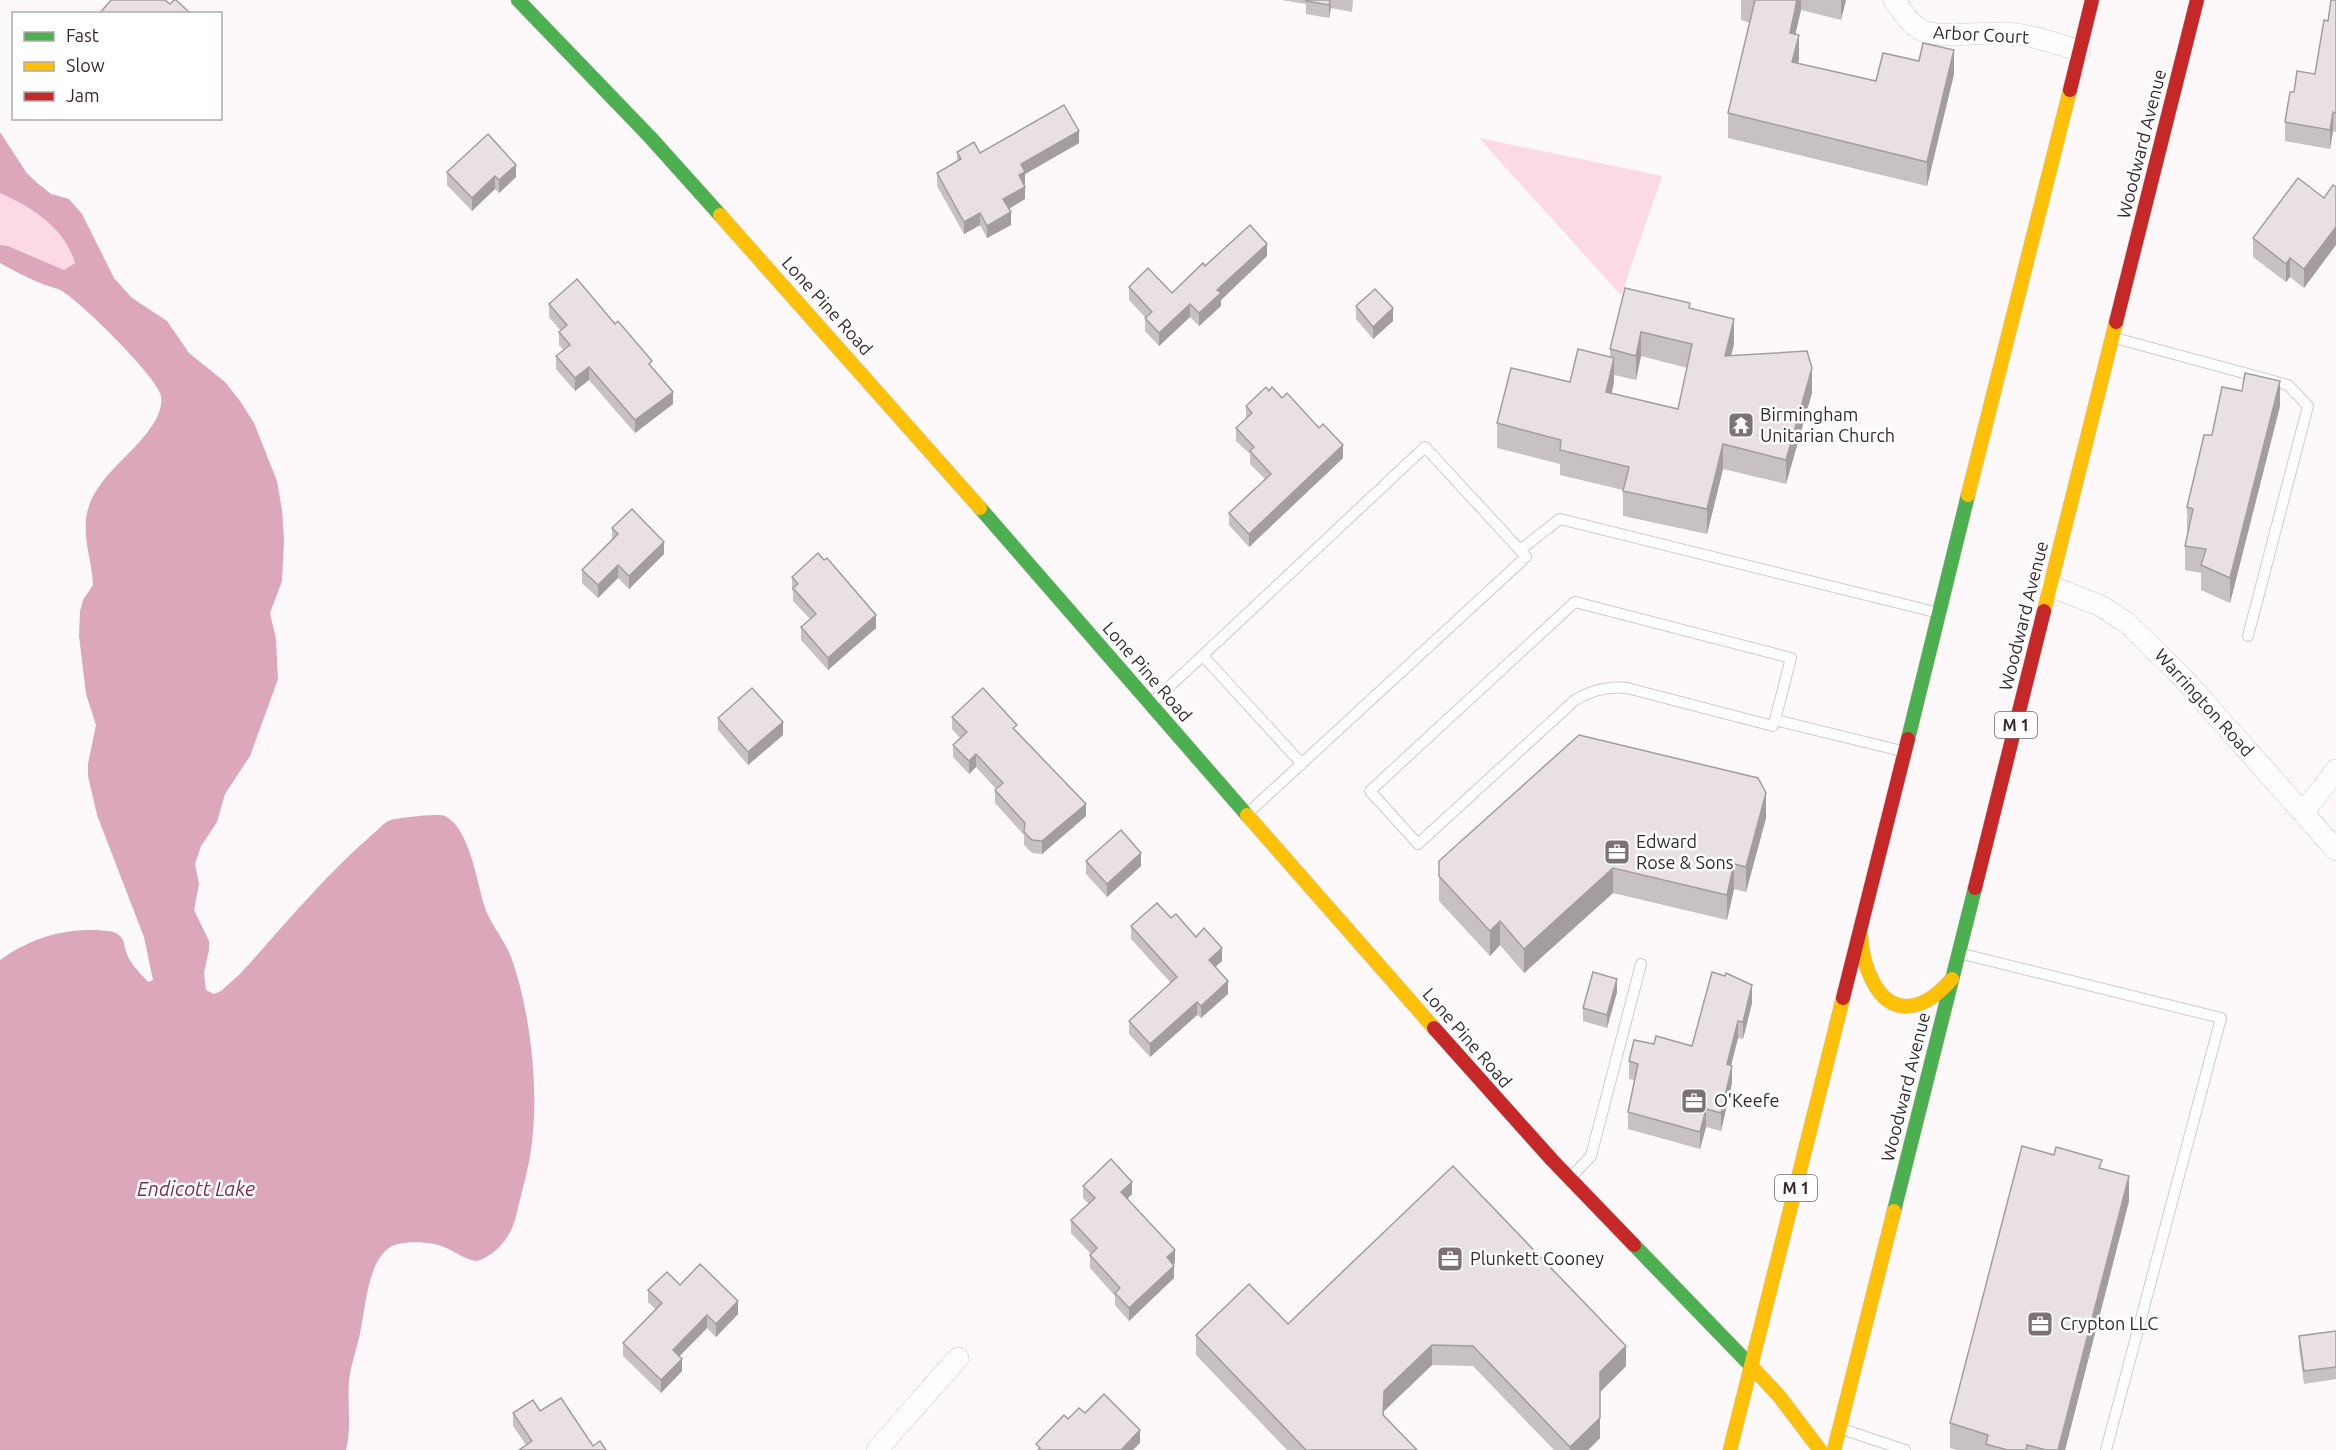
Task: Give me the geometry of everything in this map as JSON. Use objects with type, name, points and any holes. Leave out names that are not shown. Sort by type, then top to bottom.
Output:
[{"type":"main road","name":"Lone Pine Road","points":[[518,0],[650,137],[749,246],[1248,813],[1479,1080],[1570,1179],[1779,1396],[1820,1450]]},
{"type":"main road","name":"M 1","points":[[1730,1450],[2092,0]]},
{"type":"main road","name":"Woodward Avenue","points":[[1834,1450],[2197,0]]},
{"type":"main road","points":[[1862,925],[1861,947],[1869,972],[1882,997],[1902,1007],[1925,1002],[1934,997],[1952,979]]},
{"type":"street","name":"Arbor Court","points":[[1894,0],[1907,19],[1923,32],[1944,35],[2006,33],[2040,39],[2080,51]]},
{"type":"street","name":"Warrington Road","points":[[2050,586],[2101,606],[2127,623],[2183,678],[2336,850]]},
{"type":"street","points":[[2303,813],[2336,770]]},
{"type":"street","points":[[877,1450],[958,1358]]},
{"type":"lane","points":[[2112,337],[2288,385],[2308,406],[2248,636]]},
{"type":"lane","points":[[1151,704],[1425,447],[1520,550],[1526,557],[1248,813]]},
{"type":"lane","points":[[1520,550],[1560,519],[1940,614]]},
{"type":"lane","points":[[1575,602],[1791,658],[1775,720],[1773,726],[1627,688],[1604,688],[1574,701],[1418,844],[1370,791],[1575,602]]},
{"type":"lane","points":[[1203,656],[1302,764]]},
{"type":"lane","points":[[1775,720],[1905,752]]},
{"type":"lane","points":[[1959,953],[2222,1018],[2106,1450]]},
{"type":"lane","points":[[1570,1179],[1591,1156],[1641,964]]},
{"type":"lane","points":[[1839,1428],[1905,1450]]},
{"type":"shaded area","points":[[1479,138],[1662,176],[1621,295]]},
{"type":"shaded area","points":[[0,193],[36,212],[46,220],[63,239],[75,263],[64,270],[8,246],[0,245]]},
{"type":"water","name":"Endicott Lake","points":[[0,132],[26,172],[36,182],[51,194],[69,199],[82,214],[114,278],[132,298],[167,321],[189,353],[225,382],[254,423],[277,481],[284,540],[282,581],[270,613],[276,639],[278,679],[250,756],[225,794],[217,822],[201,846],[195,864],[199,884],[194,910],[209,941],[204,973],[206,990],[214,994],[221,991],[239,975],[320,885],[384,824],[395,819],[435,815],[445,816],[453,822],[466,843],[484,905],[511,957],[523,998],[531,1043],[534,1112],[530,1154],[515,1220],[501,1245],[490,1255],[477,1261],[439,1245],[421,1242],[398,1244],[388,1248],[381,1256],[370,1279],[350,1374],[349,1433],[346,1450],[0,1450],[0,960],[22,946],[46,937],[70,931],[108,931],[117,933],[121,937],[133,964],[148,982],[153,980],[144,937],[97,815],[88,776],[88,764],[96,725],[86,694],[79,636],[83,600],[93,585],[86,540],[87,513],[91,500],[105,478],[152,426],[161,405],[161,396],[157,387],[134,358],[101,324],[71,298],[60,290],[0,263],[0,245],[8,246],[64,270],[75,263],[63,239],[46,220],[0,193]]},
{"type":"building","points":[[111,0],[165,0],[170,4],[176,0],[189,12],[101,12]]},
{"type":"building","points":[[1306,0],[1330,0],[1329,5]]},
{"type":"building","points":[[1755,0],[1797,0],[1790,33],[1799,35],[1792,62],[1876,81],[1883,53],[1919,61],[1923,43],[1954,50],[1927,162],[1728,113]]},
{"type":"building","points":[[2331,0],[2336,0],[2336,113],[2333,112],[2330,130],[2285,122],[2290,92],[2294,92],[2297,71],[2315,74],[2324,20],[2328,21]]},
{"type":"building","points":[[1064,105],[1079,131],[1021,164],[1025,172],[1019,175],[1025,187],[1003,199],[1011,212],[987,226],[980,213],[964,222],[937,173],[961,159],[957,152],[974,142],[980,153]]},
{"type":"building","points":[[488,134],[516,165],[499,180],[495,176],[472,198],[447,172]]},
{"type":"building","points":[[2298,178],[2324,198],[2333,185],[2336,187],[2336,227],[2304,269],[2290,258],[2286,264],[2253,238]]},
{"type":"building","points":[[1250,225],[1267,244],[1217,290],[1221,293],[1199,313],[1190,304],[1159,333],[1145,318],[1152,312],[1129,287],[1148,268],[1172,293],[1203,263],[1205,266]]},
{"type":"building","points":[[577,279],[615,324],[618,321],[652,361],[649,364],[673,392],[635,420],[589,367],[575,378],[556,356],[570,345],[559,332],[567,325],[549,304]]},
{"type":"building","name":"Birmingham Unitarian Church","points":[[1625,288],[1690,303],[1689,308],[1734,319],[1725,356],[1807,351],[1812,368],[1786,460],[1723,444],[1707,509],[1623,491],[1629,467],[1560,450],[1561,440],[1497,423],[1511,368],[1570,382],[1578,349],[1614,358],[1606,392],[1678,409],[1692,344],[1641,332],[1636,356],[1610,349]]},
{"type":"building","points":[[1375,289],[1393,308],[1373,327],[1356,306]]},
{"type":"building","points":[[2245,373],[2280,381],[2230,578],[2201,565],[2206,549],[2185,546],[2193,509],[2187,507],[2204,435],[2212,435],[2222,387],[2242,391]]},
{"type":"building","points":[[1266,387],[1269,391],[1272,387],[1282,398],[1287,393],[1319,428],[1323,424],[1343,445],[1249,534],[1229,513],[1271,474],[1250,451],[1254,447],[1236,428],[1252,413],[1246,406]]},
{"type":"building","points":[[632,509],[664,542],[629,576],[618,565],[598,585],[582,570],[618,534],[612,528]]},
{"type":"building","points":[[818,553],[824,560],[827,558],[876,615],[828,658],[801,627],[816,614],[793,588],[798,584],[792,577]]},
{"type":"building","points":[[752,688],[783,722],[748,752],[718,718]]},
{"type":"building","points":[[983,688],[1017,725],[1013,728],[1086,804],[1042,841],[1032,840],[1024,832],[1025,823],[995,790],[1003,783],[976,754],[969,761],[953,745],[967,732],[952,717]]},
{"type":"building","name":"Edward Rose & Sons","points":[[1579,735],[1758,778],[1766,793],[1746,867],[1734,864],[1727,895],[1613,868],[1524,949],[1500,921],[1490,931],[1439,876],[1439,861]]},
{"type":"building","points":[[1121,830],[1141,853],[1107,884],[1086,861]]},
{"type":"building","points":[[1157,903],[1171,918],[1176,914],[1196,937],[1204,928],[1222,948],[1209,960],[1228,981],[1201,1006],[1197,1002],[1150,1044],[1129,1021],[1177,977],[1131,926]]},
{"type":"building","points":[[1593,972],[1617,979],[1607,1015],[1583,1008]]},
{"type":"building","points":[[1712,972],[1725,976],[1726,973],[1752,985],[1743,1022],[1738,1021],[1727,1064],[1732,1066],[1721,1113],[1706,1109],[1700,1132],[1628,1112],[1638,1064],[1629,1061],[1634,1040],[1654,1044],[1656,1036],[1692,1046]]},
{"type":"building","name":"Crypton LLC","points":[[2022,1146],[2054,1155],[2056,1147],[2102,1160],[2099,1168],[2129,1176],[2058,1450],[2046,1450],[2027,1445],[2026,1450],[2007,1450],[1986,1444],[1988,1435],[1950,1423]]},
{"type":"building","points":[[1111,1159],[1132,1182],[1121,1192],[1175,1250],[1167,1257],[1174,1266],[1129,1308],[1115,1293],[1120,1288],[1090,1255],[1097,1248],[1071,1220],[1095,1198],[1083,1186]]},
{"type":"building","name":"Plunkett Cooney","points":[[1453,1166],[1626,1346],[1600,1372],[1600,1418],[1570,1447],[1473,1346],[1432,1345],[1384,1391],[1383,1415],[1417,1450],[1306,1450],[1196,1335],[1249,1284],[1288,1324]]},
{"type":"building","points":[[700,1264],[738,1301],[716,1324],[707,1315],[673,1350],[682,1359],[661,1380],[623,1343],[662,1303],[648,1290],[667,1272],[680,1285]]},
{"type":"building","points":[[2336,1331],[2336,1367],[2304,1371],[2299,1336]]},
{"type":"building","points":[[1104,1394],[1140,1430],[1121,1450],[1038,1450],[1040,1448],[1036,1444],[1064,1415],[1068,1419],[1079,1408],[1085,1413]]},
{"type":"building","points":[[561,1398],[593,1446],[600,1441],[606,1450],[519,1450],[532,1441],[513,1413],[533,1400],[540,1411]]},
{"type":"traffic: fast","points":[[518,0],[650,137],[720,215]]},
{"type":"traffic: fast","points":[[1908,739],[1968,495]]},
{"type":"traffic: fast","points":[[980,508],[1247,815]]},
{"type":"traffic: fast","points":[[1894,1211],[1975,888]]},
{"type":"traffic: fast","points":[[1634,1245],[1751,1366]]},
{"type":"traffic: slow","points":[[1968,495],[2070,90]]},
{"type":"traffic: slow","points":[[720,215],[980,508]]},
{"type":"traffic: slow","points":[[2044,611],[2116,322]]},
{"type":"traffic: slow","points":[[1247,815],[1434,1028]]},
{"type":"traffic: slow","points":[[1861,936],[1864,958],[1873,982],[1888,1000],[1898,1005],[1909,1006],[1922,1003],[1938,993],[1952,979]]},
{"type":"traffic: slow","points":[[1730,1450],[1843,998]]},
{"type":"traffic: slow","points":[[1834,1450],[1894,1211]]},
{"type":"traffic: slow","points":[[1751,1366],[1779,1396],[1820,1450]]},
{"type":"traffic: jam","points":[[2070,90],[2092,0]]},
{"type":"traffic: jam","points":[[2116,322],[2197,0]]},
{"type":"traffic: jam","points":[[1975,888],[2044,611]]},
{"type":"traffic: jam","points":[[1843,998],[1908,739]]},
{"type":"traffic: jam","points":[[1434,1028],[1552,1160],[1634,1245]]},
{"type":"place","name":"Birmingham Unitarian Church","points":[[1741,425]]},
{"type":"place","name":"Edward Rose & Sons","points":[[1617,852]]},
{"type":"place","name":"O'Keefe","points":[[1694,1101]]},
{"type":"place","name":"Plunkett Cooney","points":[[1450,1259]]},
{"type":"place","name":"Crypton LLC","points":[[2040,1324]]}]
